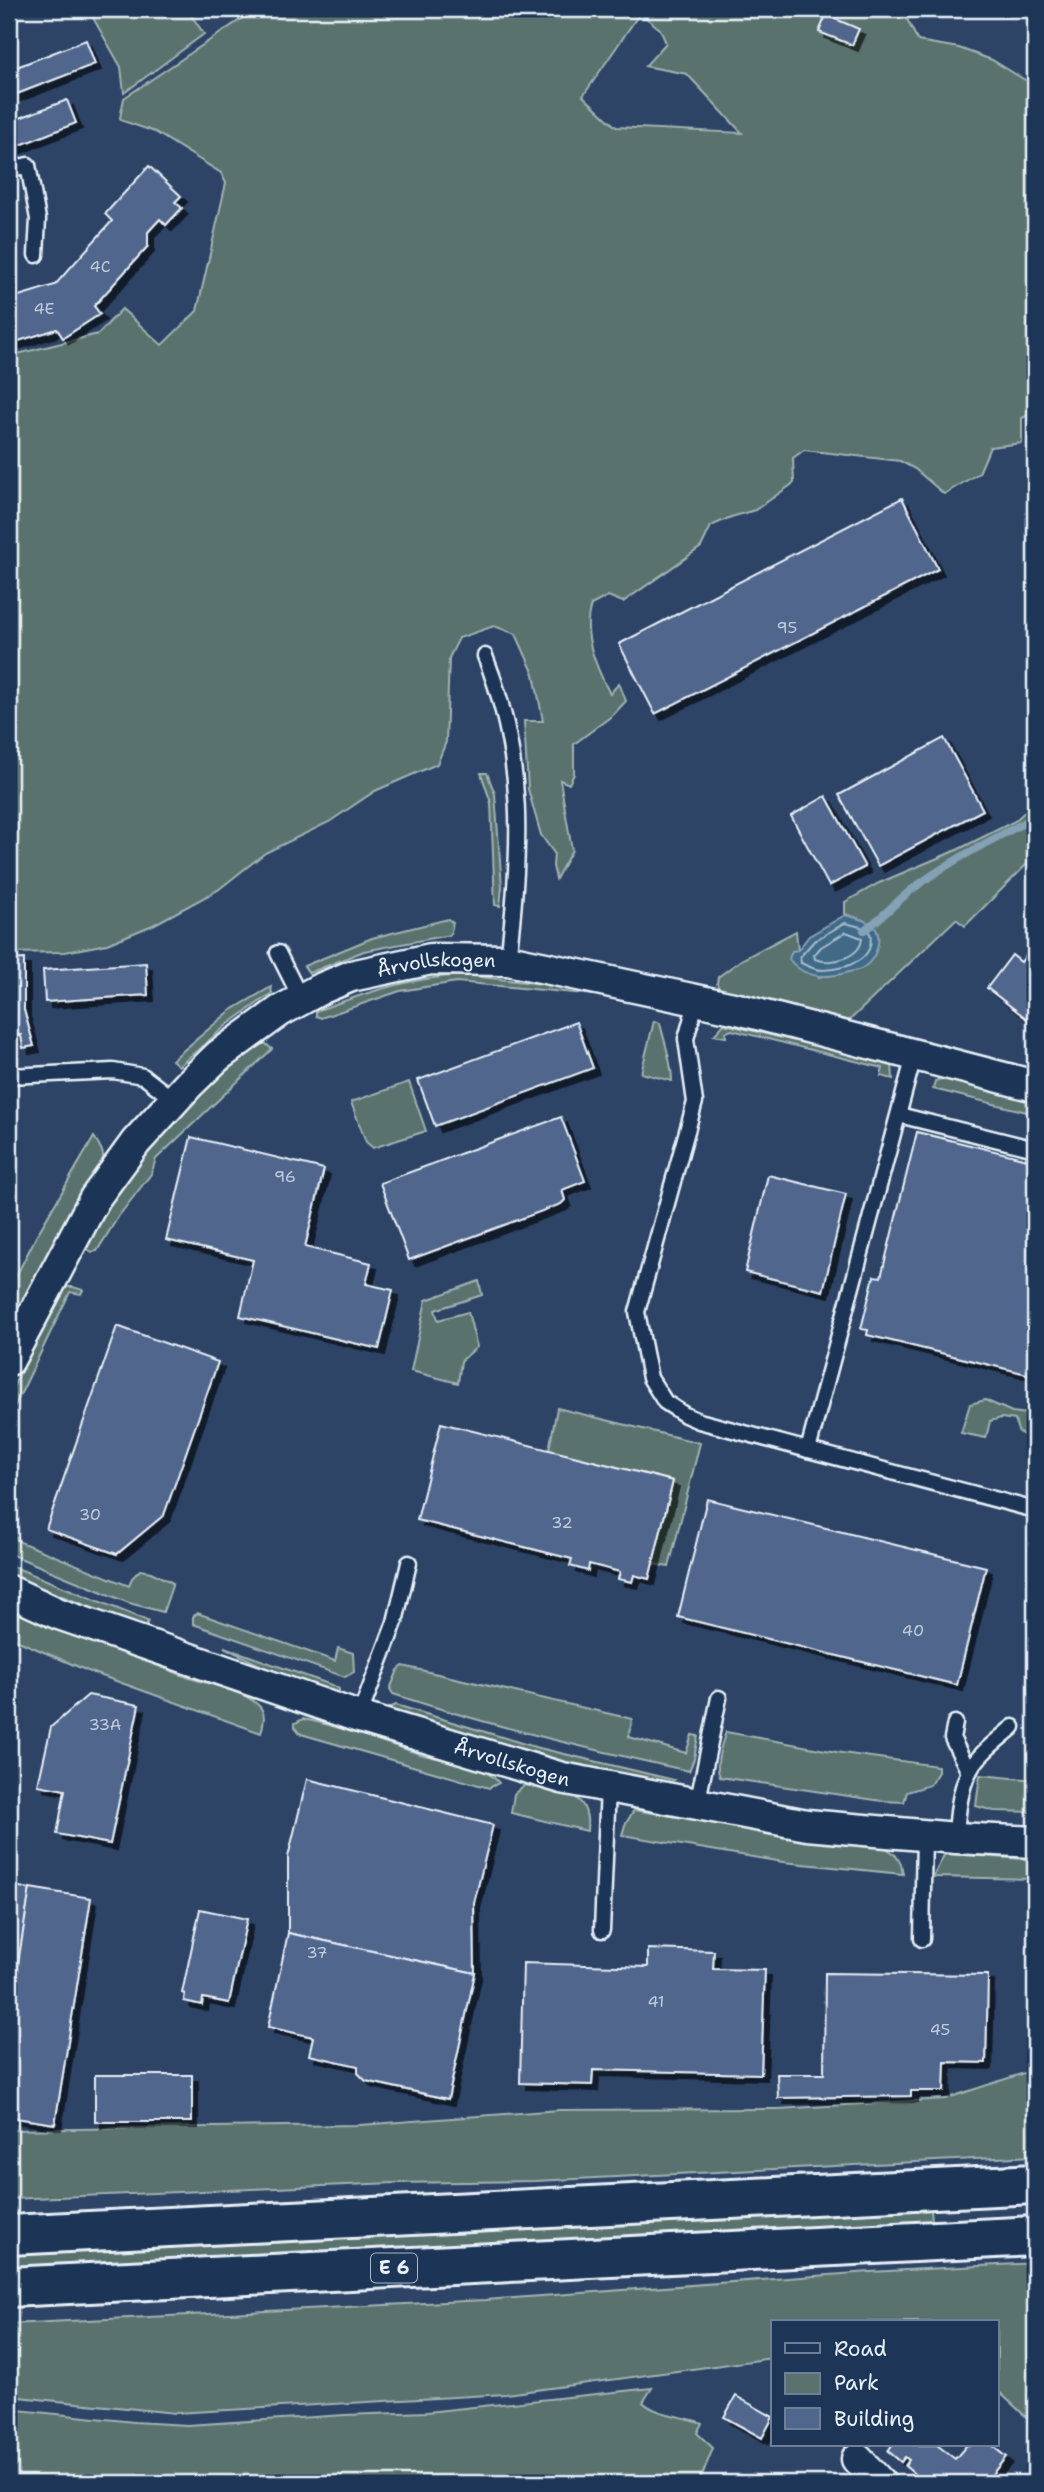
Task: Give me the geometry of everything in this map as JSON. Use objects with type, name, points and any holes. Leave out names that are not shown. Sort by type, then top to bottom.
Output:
[{"type":"highway","points":[[9,2235],[1035,2184]]},
{"type":"highway","name":"E 6","points":[[9,2287],[1035,2236]]},
{"type":"street","name":"Årvollskogen","points":[[9,1360],[95,1198],[136,1142],[218,1056],[280,1011],[351,976],[431,959],[508,960],[697,999],[1035,1086]]},
{"type":"street","name":"Årvollskogen","points":[[9,1592],[59,1614],[359,1717],[562,1778],[807,1825],[925,1836],[1035,1842]]},
{"type":"street","points":[[857,2459],[880,2483]]},
{"type":"lane","points":[[9,170],[28,165],[38,219],[36,255]]},
{"type":"lane","points":[[485,656],[498,689],[511,739],[517,799],[519,846],[508,960]]},
{"type":"lane","points":[[278,953],[301,999]]},
{"type":"lane","points":[[697,999],[686,1040],[695,1102],[637,1312],[650,1378],[665,1402],[685,1415],[1035,1510]]},
{"type":"lane","points":[[808,1450],[914,1056]]},
{"type":"lane","points":[[9,1076],[113,1071],[143,1076],[174,1100]]},
{"type":"lane","points":[[899,1115],[1035,1149]]},
{"type":"lane","points":[[359,1717],[395,1622],[409,1563]]},
{"type":"lane","points":[[697,1805],[719,1698]]},
{"type":"lane","points":[[956,1723],[952,1738],[969,1772]]},
{"type":"lane","points":[[956,1838],[957,1812],[969,1772],[985,1752],[1013,1727]]},
{"type":"lane","points":[[602,1930],[608,1787]]},
{"type":"lane","points":[[922,1939],[925,1836]]},
{"type":"green space","points":[[88,9],[187,9],[204,34],[124,93],[121,67]]},
{"type":"green space","points":[[271,9],[902,9],[918,41],[959,48],[992,60],[1035,86],[1035,413],[1022,418],[1022,443],[990,447],[979,473],[944,494],[915,469],[900,461],[804,450],[793,458],[794,483],[755,510],[711,526],[701,547],[623,602],[608,596],[591,605],[588,628],[596,662],[610,694],[619,683],[626,701],[613,715],[574,744],[574,774],[569,784],[560,780],[572,850],[556,879],[554,853],[541,835],[528,789],[524,721],[543,721],[534,674],[516,634],[494,626],[459,638],[449,658],[446,742],[437,764],[375,791],[329,822],[265,853],[218,890],[153,925],[107,944],[65,952],[9,953],[9,356],[98,334],[122,309],[162,345],[197,311],[226,183],[221,173],[155,132],[120,118],[124,98],[243,18]],"holes":[[[640,13],[660,29],[666,43],[645,66],[687,74],[742,133],[616,127],[583,96]]]},
{"type":"green space","points":[[481,773],[487,773],[495,794],[502,887],[500,906],[495,905],[491,803]]},
{"type":"green space","points":[[1035,802],[1035,856],[965,926],[956,919],[851,1019],[845,1022],[719,989],[718,977],[741,960],[796,931],[798,950],[819,977],[863,968],[863,920],[845,914],[845,902],[879,883],[959,849],[1015,821]]},
{"type":"green space","points":[[448,919],[453,923],[450,935],[364,951],[309,973],[304,966],[372,938]]},
{"type":"green space","points":[[464,975],[560,986],[606,996],[457,982],[400,991],[321,1018],[316,1016],[316,1011],[388,987],[425,979]]},
{"type":"green space","points":[[271,987],[272,993],[227,1025],[179,1066],[172,1060],[230,1011]]},
{"type":"green space","points":[[654,1021],[660,1023],[672,1081],[641,1073]]},
{"type":"green space","points":[[724,1024],[880,1061],[892,1065],[893,1079],[881,1076],[883,1068],[732,1030],[726,1032],[726,1037],[714,1035]]},
{"type":"green space","points":[[260,1043],[272,1049],[156,1159],[151,1174],[118,1217],[97,1251],[92,1252],[86,1248],[120,1186],[151,1146],[203,1092]]},
{"type":"green space","points":[[941,1079],[1035,1099],[1035,1114],[933,1089],[935,1081]]},
{"type":"green space","points":[[409,1082],[426,1131],[373,1148],[366,1142],[351,1102]]},
{"type":"green space","points":[[94,1137],[103,1154],[102,1165],[33,1280],[9,1331],[9,1290],[37,1235]]},
{"type":"green space","points":[[479,1281],[482,1295],[435,1310],[438,1320],[468,1312],[477,1347],[461,1361],[458,1383],[411,1371],[426,1300]]},
{"type":"green space","points":[[66,1287],[83,1290],[81,1294],[70,1292],[9,1418],[9,1395],[59,1294]]},
{"type":"green space","points":[[985,1400],[1012,1412],[1035,1415],[1035,1444],[1018,1431],[1015,1420],[1001,1418],[990,1421],[986,1438],[961,1433],[970,1404]]},
{"type":"green space","points":[[557,1408],[700,1443],[669,1567],[653,1564],[673,1481],[549,1450]]},
{"type":"green space","points":[[9,1531],[20,1542],[129,1586],[140,1570],[151,1572],[173,1583],[163,1612],[129,1603],[10,1554]]},
{"type":"green space","points":[[9,1565],[148,1621],[145,1629],[9,1575]]},
{"type":"green space","points":[[197,1613],[335,1661],[338,1648],[353,1653],[354,1672],[345,1677],[193,1624],[193,1617]]},
{"type":"green space","points":[[22,1614],[187,1677],[242,1695],[262,1710],[264,1721],[261,1733],[88,1671],[9,1637],[11,1623]]},
{"type":"green space","points":[[224,1647],[334,1686],[339,1689],[339,1694],[296,1682]]},
{"type":"green space","points":[[403,1666],[632,1719],[629,1737],[686,1753],[692,1735],[698,1736],[694,1759],[689,1771],[540,1736],[393,1694],[390,1689],[398,1670]]},
{"type":"green space","points":[[396,1705],[535,1747],[674,1780],[663,1784],[526,1752],[391,1712],[389,1708]]},
{"type":"green space","points":[[303,1719],[424,1755],[475,1767],[499,1783],[489,1788],[301,1734],[295,1723]]},
{"type":"green space","points":[[726,1732],[842,1753],[938,1766],[938,1772],[930,1785],[907,1792],[904,1802],[720,1777],[718,1761]]},
{"type":"green space","points":[[980,1775],[1035,1780],[1035,1812],[994,1811],[976,1806]]},
{"type":"green space","points":[[531,1785],[563,1792],[579,1800],[587,1818],[587,1831],[511,1813],[514,1794],[523,1786]]},
{"type":"green space","points":[[634,1810],[829,1841],[884,1847],[895,1854],[903,1874],[783,1862],[622,1835]]},
{"type":"green space","points":[[944,1855],[1035,1860],[1035,1879],[933,1877]]},
{"type":"green space","points":[[1035,2058],[1035,2156],[535,2181],[394,2183],[9,2199],[9,2130],[360,2125],[559,2110],[778,2109],[945,2099],[1024,2073]]},
{"type":"green space","points":[[931,2209],[932,2221],[9,2269],[9,2253]]},
{"type":"green space","points":[[1035,2263],[1035,2425],[998,2391],[998,2320],[771,2320],[771,2358],[506,2394],[175,2413],[9,2396],[9,2324],[485,2300]]},
{"type":"green space","points":[[652,2388],[643,2402],[663,2413],[702,2423],[697,2433],[713,2448],[699,2483],[9,2483],[9,2409],[187,2425],[427,2412]]},
{"type":"water","points":[[845,915],[868,922],[878,934],[878,946],[869,963],[857,970],[824,976],[809,974],[795,966],[789,959],[792,951],[798,950],[809,936]]},
{"type":"building","points":[[826,15],[859,29],[852,45],[819,32]]},
{"type":"building","points":[[86,40],[95,64],[9,97],[9,70]]},
{"type":"building","points":[[67,100],[76,123],[13,148],[9,137],[9,122]]},
{"type":"building","points":[[149,166],[181,196],[175,202],[182,208],[166,225],[160,219],[148,232],[148,246],[94,306],[100,314],[63,338],[57,329],[9,344],[9,299],[55,285],[112,221],[105,214]]},
{"type":"building","points":[[902,498],[938,569],[655,714],[619,644]]},
{"type":"building","points":[[944,738],[983,810],[878,866],[839,795]]},
{"type":"building","points":[[826,796],[865,867],[829,886],[791,816]]},
{"type":"building","points":[[1035,943],[1035,1025],[987,988],[1012,955],[1021,962]]},
{"type":"building","points":[[24,959],[24,1010],[34,1046],[23,1048],[21,1035],[9,1037],[9,960]]},
{"type":"building","points":[[146,963],[148,995],[45,1002],[43,970]]},
{"type":"building","points":[[576,1022],[593,1068],[435,1126],[418,1080]]},
{"type":"building","points":[[561,1117],[585,1181],[562,1190],[565,1200],[561,1204],[409,1260],[380,1183]]},
{"type":"building","points":[[917,1132],[1035,1161],[1035,1376],[867,1335],[868,1330],[861,1329],[874,1276],[881,1277]]},
{"type":"building","points":[[191,1137],[324,1169],[305,1247],[371,1263],[366,1284],[393,1290],[379,1349],[240,1316],[253,1260],[166,1240]]},
{"type":"building","points":[[768,1175],[846,1194],[823,1291],[745,1272]]},
{"type":"building","points":[[117,1326],[218,1362],[164,1515],[117,1554],[46,1529]]},
{"type":"building","points":[[441,1423],[673,1481],[649,1579],[634,1575],[632,1582],[618,1579],[620,1572],[589,1564],[588,1571],[570,1566],[572,1559],[417,1520]]},
{"type":"building","points":[[707,1499],[986,1567],[957,1685],[678,1617]]},
{"type":"building","points":[[88,1695],[139,1705],[110,1844],[57,1834],[65,1790],[38,1785],[51,1727]]},
{"type":"building","points":[[307,1779],[493,1825],[474,1903],[475,1973],[288,1933],[288,1857]]},
{"type":"building","points":[[9,1885],[30,1889],[9,2020]]},
{"type":"building","points":[[30,1888],[91,1898],[55,2124],[9,2117],[12,2060],[9,2059],[9,2020]]},
{"type":"building","points":[[1035,1900],[1035,1935],[1031,1935],[1028,1901]]},
{"type":"building","points":[[200,1909],[247,1919],[229,2003],[203,1998],[202,2005],[184,2001],[185,1994],[182,1993]]},
{"type":"building","points":[[288,1933],[475,1973],[448,2099],[366,2081],[358,2073],[358,2066],[309,2055],[313,2037],[268,2027]]},
{"type":"building","points":[[648,1949],[714,1951],[713,1969],[765,1970],[761,2074],[593,2070],[592,2085],[520,2083],[523,1963],[648,1967]]},
{"type":"building","points":[[825,1973],[988,1975],[986,2063],[945,2062],[944,2091],[911,2091],[911,2096],[778,2098],[777,2074],[824,2074]]},
{"type":"building","points":[[95,2075],[192,2075],[192,2122],[95,2122]]},
{"type":"building","points":[[736,2396],[771,2416],[771,2421],[762,2438],[724,2417]]},
{"type":"building","points":[[891,2446],[938,2446],[955,2459],[966,2446],[992,2446],[1006,2457],[985,2483],[925,2483],[905,2466],[909,2460],[905,2457],[901,2462],[888,2451]]},
{"type":"building","points":[[1034,2464],[1035,2483],[1019,2483],[1028,2470],[1030,2471]]},
{"type":"waterway","points":[[864,930],[907,893],[943,868],[1035,817]]}]
